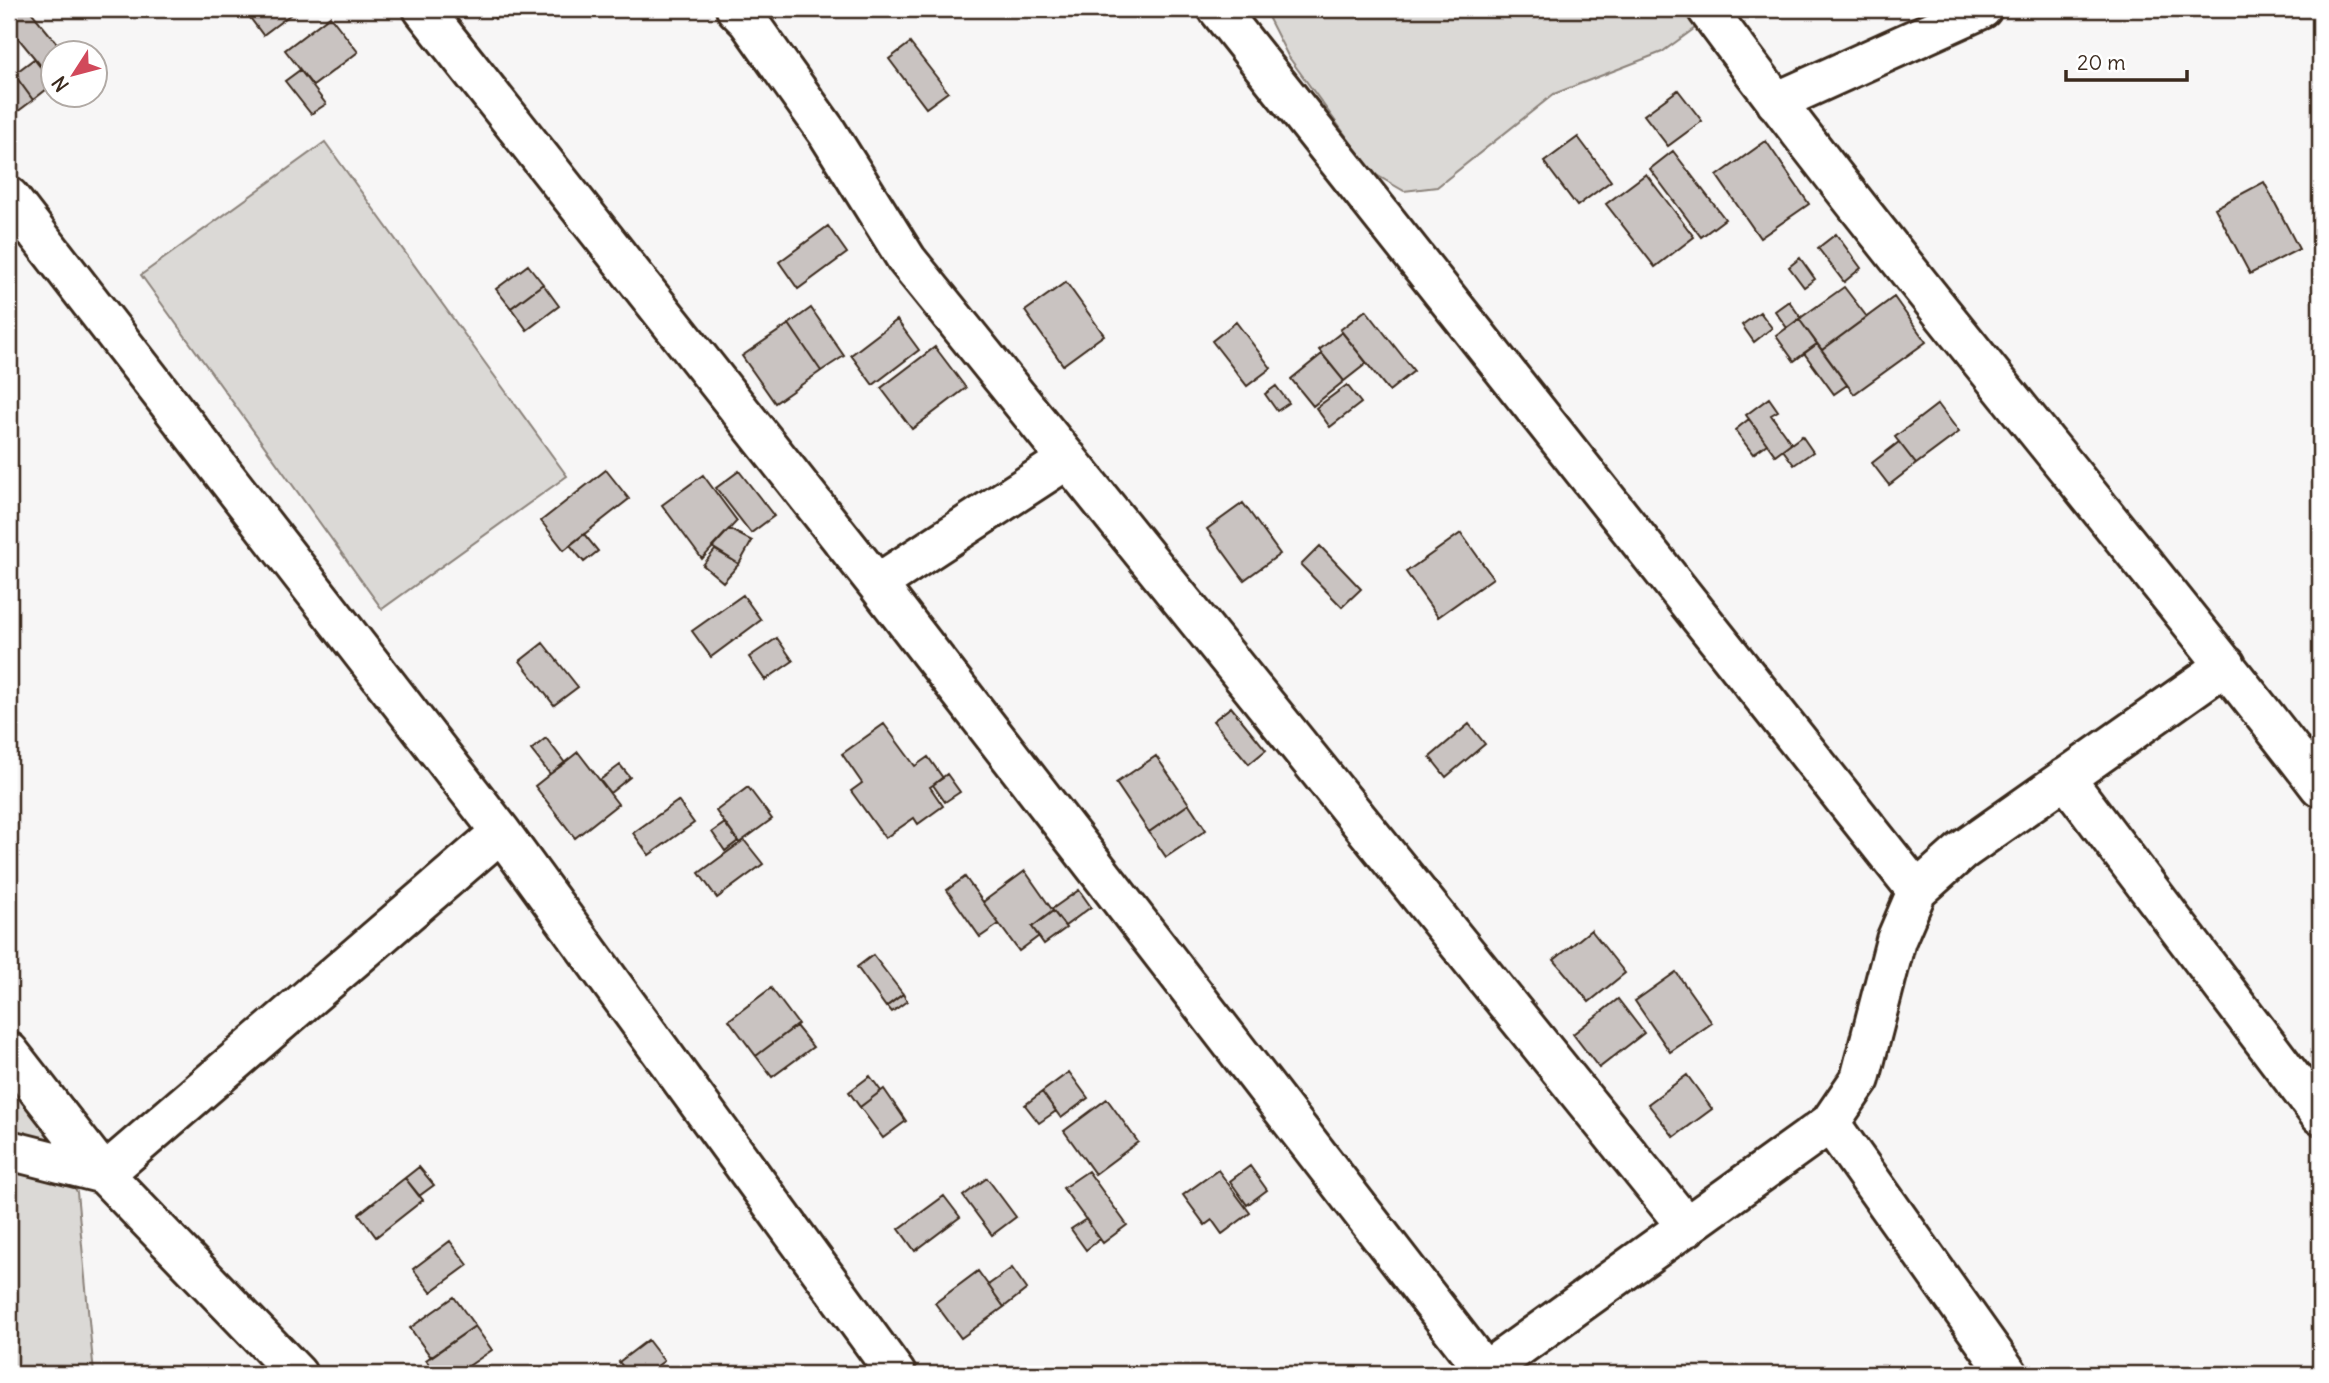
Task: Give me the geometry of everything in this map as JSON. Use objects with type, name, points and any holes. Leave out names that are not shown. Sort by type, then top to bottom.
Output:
[{"type":"street","points":[[423,9],[877,584],[1484,1373],[1830,1124],[1860,1079],[1895,940],[1917,891],[1962,851],[2226,665]]},
{"type":"street","points":[[736,9],[748,21],[827,132],[907,260],[1687,1227]]},
{"type":"street","points":[[1218,9],[1917,891]]},
{"type":"street","points":[[1707,9],[1938,309],[2226,665],[2320,788]]},
{"type":"street","points":[[1776,102],[1982,9]]},
{"type":"street","points":[[9,197],[501,832],[896,1374]]},
{"type":"street","points":[[877,584],[1068,459]]},
{"type":"street","points":[[2065,778],[2320,1115]]},
{"type":"street","points":[[104,1174],[501,832]]},
{"type":"street","points":[[9,1052],[104,1174],[297,1374]]},
{"type":"street","points":[[1830,1124],[2008,1374]]},
{"type":"street","points":[[9,1150],[104,1174]]},
{"type":"shaded area","points":[[1264,9],[1713,9],[1713,15],[1662,52],[1554,94],[1437,187],[1404,191],[1373,173],[1288,56]]},
{"type":"shaded area","points":[[325,142],[567,476],[382,609],[141,275]]},
{"type":"shaded area","points":[[9,1088],[37,1112],[77,1192],[94,1374],[9,1374]]},
{"type":"building","points":[[9,9],[29,9],[53,38],[38,38],[38,62],[9,27]]},
{"type":"building","points":[[256,9],[291,9],[294,12],[263,35],[248,15]]},
{"type":"building","points":[[488,9],[511,9],[495,19]]},
{"type":"building","points":[[330,16],[358,52],[313,86],[285,50]]},
{"type":"building","points":[[910,43],[948,92],[926,108],[889,59]]},
{"type":"building","points":[[34,59],[38,64],[38,96],[33,100],[14,74]]},
{"type":"building","points":[[9,67],[33,100],[13,115],[9,109]]},
{"type":"building","points":[[300,70],[326,104],[311,114],[285,81]]},
{"type":"building","points":[[1678,90],[1702,121],[1668,146],[1644,115]]},
{"type":"building","points":[[1578,137],[1611,181],[1577,206],[1544,162]]},
{"type":"building","points":[[1766,141],[1809,204],[1760,238],[1717,176]]},
{"type":"building","points":[[1673,151],[1725,219],[1701,237],[1650,169]]},
{"type":"building","points":[[1646,174],[1694,237],[1655,267],[1606,204]]},
{"type":"building","points":[[2264,182],[2299,249],[2250,274],[2215,208]]},
{"type":"building","points":[[828,226],[847,253],[798,289],[779,262]]},
{"type":"building","points":[[1836,234],[1861,268],[1844,282],[1818,248]]},
{"type":"building","points":[[1800,258],[1815,279],[1804,287],[1789,267]]},
{"type":"building","points":[[528,265],[543,284],[511,308],[496,289]]},
{"type":"building","points":[[1066,282],[1104,335],[1063,365],[1025,311]]},
{"type":"building","points":[[543,284],[559,306],[527,330],[511,308]]},
{"type":"building","points":[[1844,287],[1867,317],[1822,350],[1799,319]]},
{"type":"building","points":[[1894,297],[1926,342],[1854,394],[1822,350]]},
{"type":"building","points":[[1789,301],[1801,318],[1787,328],[1775,311]]},
{"type":"building","points":[[811,308],[844,356],[821,371],[789,324]]},
{"type":"building","points":[[1366,310],[1414,371],[1389,391],[1340,330]]},
{"type":"building","points":[[1760,312],[1772,328],[1754,342],[1742,325]]},
{"type":"building","points":[[1799,319],[1817,344],[1794,361],[1776,336]]},
{"type":"building","points":[[897,320],[919,350],[873,385],[851,355]]},
{"type":"building","points":[[1236,322],[1271,368],[1247,386],[1212,341]]},
{"type":"building","points":[[789,324],[821,371],[775,403],[742,356]]},
{"type":"building","points":[[1342,332],[1367,363],[1344,381],[1319,350]]},
{"type":"building","points":[[1817,344],[1847,385],[1834,394],[1804,353]]},
{"type":"building","points":[[935,347],[966,388],[912,429],[881,388]]},
{"type":"building","points":[[1322,354],[1344,381],[1313,406],[1291,379]]},
{"type":"building","points":[[1347,385],[1361,403],[1330,427],[1316,408]]},
{"type":"building","points":[[1276,386],[1289,403],[1277,411],[1265,394]]},
{"type":"building","points":[[1769,398],[1778,411],[1771,415],[1791,443],[1775,455],[1746,415]]},
{"type":"building","points":[[1938,404],[1959,432],[1916,464],[1895,437]]},
{"type":"building","points":[[1749,419],[1767,444],[1753,454],[1735,430]]},
{"type":"building","points":[[1802,436],[1813,452],[1794,465],[1783,450]]},
{"type":"building","points":[[1899,442],[1916,464],[1889,485],[1872,463]]},
{"type":"building","points":[[606,470],[629,499],[564,550],[541,521]]},
{"type":"building","points":[[739,471],[774,516],[751,533],[716,488]]},
{"type":"building","points":[[703,475],[737,521],[702,559],[662,505]]},
{"type":"building","points":[[1243,503],[1280,554],[1244,580],[1207,529]]},
{"type":"building","points":[[729,529],[752,541],[739,564],[712,547]]},
{"type":"building","points":[[1461,533],[1493,578],[1438,617],[1406,572]]},
{"type":"building","points":[[584,534],[598,551],[584,562],[570,545]]},
{"type":"building","points":[[1320,546],[1361,589],[1342,607],[1301,565]]},
{"type":"building","points":[[715,550],[739,564],[723,582],[703,565]]},
{"type":"building","points":[[743,595],[761,620],[711,657],[692,631]]},
{"type":"building","points":[[777,638],[793,661],[765,680],[749,657]]},
{"type":"building","points":[[543,643],[578,687],[554,705],[520,661]]},
{"type":"building","points":[[1231,707],[1266,750],[1249,764],[1213,721]]},
{"type":"building","points":[[884,724],[915,766],[928,757],[943,778],[930,787],[943,806],[918,824],[914,818],[885,838],[851,791],[862,783],[842,754]]},
{"type":"building","points":[[1469,724],[1485,744],[1446,777],[1430,757]]},
{"type":"building","points":[[546,738],[565,763],[550,774],[531,750]]},
{"type":"building","points":[[578,752],[618,804],[575,838],[535,786]]},
{"type":"building","points":[[1156,756],[1189,804],[1149,832],[1116,783]]},
{"type":"building","points":[[620,765],[630,777],[610,793],[600,780]]},
{"type":"building","points":[[947,774],[960,792],[945,802],[933,785]]},
{"type":"building","points":[[748,787],[772,819],[739,843],[716,811]]},
{"type":"building","points":[[678,801],[694,823],[649,855],[633,833]]},
{"type":"building","points":[[1189,804],[1206,830],[1166,857],[1149,832]]},
{"type":"building","points":[[725,823],[738,841],[725,851],[712,832]]},
{"type":"building","points":[[744,840],[763,864],[717,898],[699,873]]},
{"type":"building","points":[[1025,871],[1053,911],[1032,927],[1039,936],[1019,951],[983,902]]},
{"type":"building","points":[[965,877],[999,924],[980,937],[947,890]]},
{"type":"building","points":[[1079,890],[1091,907],[1065,926],[1052,909]]},
{"type":"building","points":[[1053,911],[1066,928],[1044,944],[1032,927]]},
{"type":"building","points":[[1591,930],[1625,973],[1589,1002],[1554,960]]},
{"type":"building","points":[[873,955],[903,994],[886,1007],[857,967]]},
{"type":"building","points":[[1676,972],[1712,1023],[1670,1052],[1635,1001]]},
{"type":"building","points":[[771,988],[798,1024],[756,1056],[729,1020]]},
{"type":"building","points":[[903,994],[907,1001],[892,1012],[887,1006]]},
{"type":"building","points":[[1618,999],[1644,1033],[1599,1068],[1573,1034]]},
{"type":"building","points":[[796,1026],[813,1047],[772,1077],[756,1056]]},
{"type":"building","points":[[1069,1072],[1088,1098],[1061,1118],[1042,1092]]},
{"type":"building","points":[[1687,1075],[1712,1109],[1674,1137],[1648,1104]]},
{"type":"building","points":[[870,1076],[881,1091],[860,1107],[849,1092]]},
{"type":"building","points":[[884,1089],[906,1121],[883,1138],[860,1107]]},
{"type":"building","points":[[1042,1092],[1056,1111],[1039,1123],[1025,1105]]},
{"type":"building","points":[[1107,1099],[1138,1142],[1095,1174],[1064,1131]]},
{"type":"building","points":[[1250,1166],[1267,1190],[1247,1205],[1230,1181]]},
{"type":"building","points":[[419,1167],[434,1185],[419,1196],[405,1178]]},
{"type":"building","points":[[1218,1170],[1250,1213],[1222,1234],[1212,1220],[1205,1225],[1183,1195]]},
{"type":"building","points":[[1088,1171],[1127,1225],[1103,1243],[1063,1188]]},
{"type":"building","points":[[405,1178],[423,1200],[376,1237],[359,1214]]},
{"type":"building","points":[[987,1178],[1016,1217],[992,1235],[963,1196]]},
{"type":"building","points":[[944,1196],[960,1217],[915,1251],[899,1229]]},
{"type":"building","points":[[1086,1219],[1100,1239],[1086,1250],[1071,1229]]},
{"type":"building","points":[[450,1241],[468,1265],[431,1292],[413,1269]]},
{"type":"building","points":[[1012,1268],[1027,1289],[1004,1307],[988,1285]]},
{"type":"building","points":[[978,1271],[1004,1307],[961,1338],[935,1303]]},
{"type":"building","points":[[454,1297],[475,1326],[431,1357],[410,1328]]},
{"type":"building","points":[[475,1326],[492,1350],[457,1374],[436,1374],[426,1360]]},
{"type":"building","points":[[648,1340],[664,1361],[646,1374],[629,1374],[619,1362]]}]
